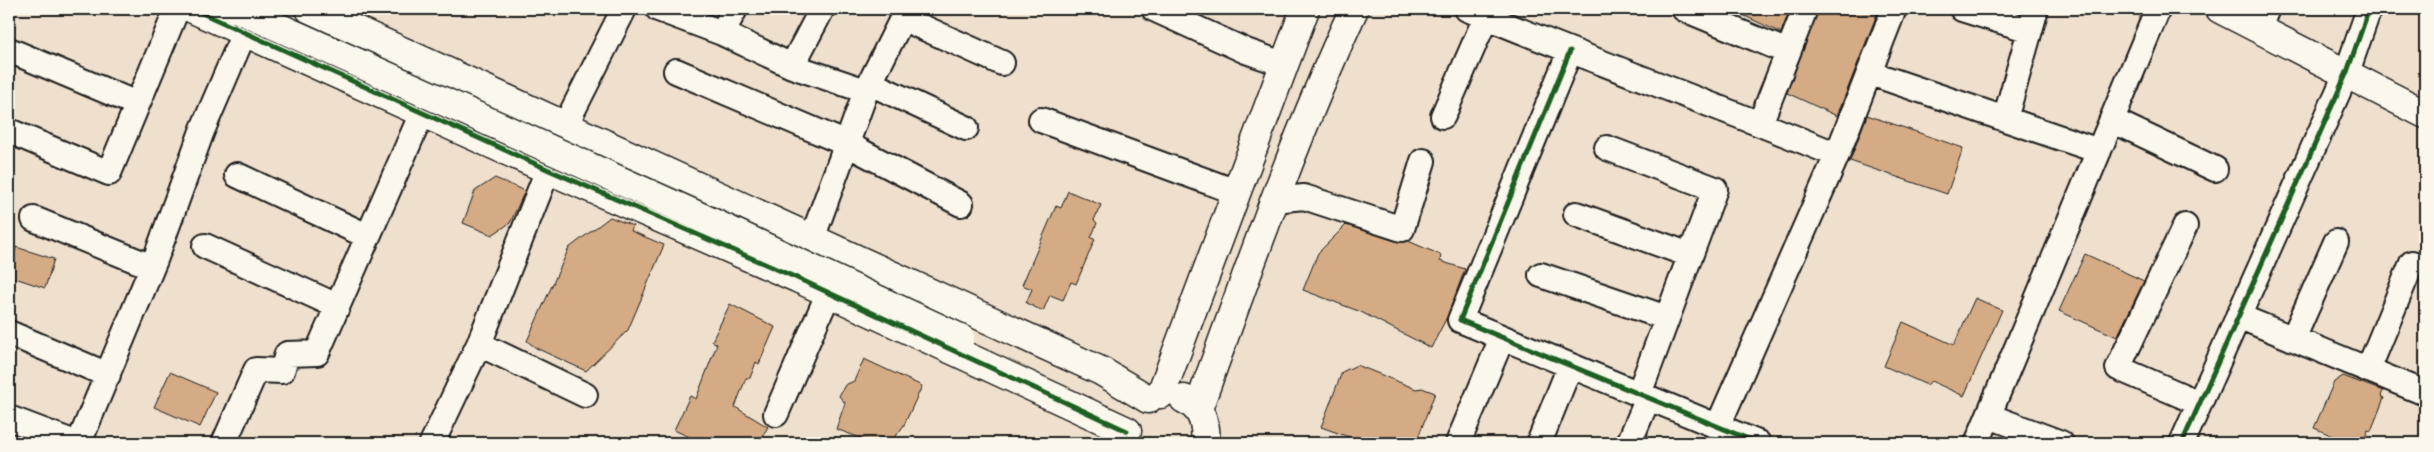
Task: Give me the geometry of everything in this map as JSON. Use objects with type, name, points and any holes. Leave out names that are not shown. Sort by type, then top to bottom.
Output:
[{"type":"street","points":[[9,131],[109,173],[176,9]]},
{"type":"street","points":[[193,9],[241,21],[692,213],[967,334],[1026,355],[1101,371]]},
{"type":"street","points":[[276,9],[652,180],[967,334],[1023,369],[1082,410],[1128,437],[1130,418],[1138,407],[1155,397],[1175,395],[1187,400],[1209,432]]},
{"type":"street","points":[[310,9],[566,124],[1155,397]]},
{"type":"street","points":[[432,443],[479,344],[566,124],[624,9]]},
{"type":"street","points":[[658,9],[722,33],[792,66],[868,87],[966,128]]},
{"type":"street","points":[[722,33],[735,9]]},
{"type":"street","points":[[792,66],[822,9]]},
{"type":"street","points":[[1154,9],[1246,51],[1283,64]]},
{"type":"street","points":[[1155,397],[1236,192],[1305,9]]},
{"type":"street","points":[[1209,432],[1274,200],[1326,70],[1354,9]]},
{"type":"street","points":[[1684,9],[1720,16],[1788,52]]},
{"type":"street","points":[[1760,124],[1805,9]]},
{"type":"street","points":[[1718,426],[1837,155],[1894,9]]},
{"type":"street","points":[[1962,9],[2033,19],[2005,119]]},
{"type":"street","points":[[1977,443],[2158,9]]},
{"type":"street","points":[[2220,9],[2263,18],[2347,72],[2424,110]]},
{"type":"street","points":[[2182,443],[2347,72],[2369,9]]},
{"type":"street","points":[[1443,116],[1476,13],[1837,155]]},
{"type":"street","points":[[812,239],[868,87],[904,14],[1002,63]]},
{"type":"street","points":[[241,21],[422,113],[829,292],[1082,410]]},
{"type":"street","points":[[79,443],[152,267],[241,21]]},
{"type":"street","points":[[9,50],[137,104]]},
{"type":"street","points":[[1570,51],[1460,320],[1758,443]]},
{"type":"street","points":[[676,71],[847,144],[961,204]]},
{"type":"street","points":[[1870,73],[2099,151]]},
{"type":"street","points":[[224,443],[256,370],[282,371],[287,354],[317,354],[422,113]]},
{"type":"street","points":[[1041,120],[1236,192]]},
{"type":"street","points":[[2112,120],[2216,169]]},
{"type":"street","points":[[1607,148],[1715,189],[1667,318],[1629,443]]},
{"type":"street","points":[[1274,200],[1304,197],[1402,229],[1423,161]]},
{"type":"street","points":[[237,175],[367,236]]},
{"type":"street","points":[[1576,214],[1690,255]]},
{"type":"street","points":[[34,219],[152,267]]},
{"type":"street","points":[[2185,226],[2118,368],[2200,403]]},
{"type":"street","points":[[2293,339],[2336,242]]},
{"type":"street","points":[[205,246],[337,306]]},
{"type":"street","points":[[2368,370],[2412,264]]},
{"type":"street","points":[[1540,275],[1667,318]]},
{"type":"street","points":[[776,414],[829,292]]},
{"type":"street","points":[[2238,316],[2425,393]]},
{"type":"street","points":[[9,333],[108,375]]},
{"type":"street","points":[[1458,443],[1502,338]]},
{"type":"street","points":[[479,344],[585,395]]},
{"type":"street","points":[[1539,443],[1570,366]]},
{"type":"street","points":[[1989,416],[2061,443]]},
{"type":"street","points":[[9,418],[75,443]]},
{"type":"building","points":[[1730,9],[1790,9],[1781,33]]},
{"type":"building","points":[[1818,9],[1879,9],[1837,116],[1787,93]]},
{"type":"building","points":[[1867,115],[1963,148],[1947,194],[1850,161]]},
{"type":"building","points":[[495,178],[525,191],[510,223],[492,235],[463,223],[475,191]]},
{"type":"building","points":[[1068,191],[1101,205],[1094,220],[1097,223],[1091,238],[1095,239],[1076,284],[1071,282],[1063,300],[1050,295],[1043,311],[1026,303],[1032,289],[1022,285],[1056,206],[1061,208]]},
{"type":"building","points":[[610,217],[633,226],[631,231],[664,245],[628,330],[586,371],[536,348],[527,341],[569,248]]},
{"type":"building","points":[[1346,225],[1398,242],[1408,241],[1441,255],[1440,261],[1465,269],[1447,317],[1431,348],[1361,312],[1303,290],[1318,253]]},
{"type":"building","points":[[16,247],[54,259],[45,288],[9,276]]},
{"type":"building","points":[[2085,254],[2144,281],[2117,337],[2059,311]]},
{"type":"building","points":[[1975,298],[2002,310],[1964,396],[1931,381],[1927,385],[1884,366],[1903,322],[1954,345]]},
{"type":"building","points":[[730,304],[775,327],[759,364],[756,362],[750,378],[746,378],[735,407],[768,427],[758,443],[703,443],[674,430],[690,396],[696,399],[717,344],[712,341]]},
{"type":"building","points":[[864,359],[922,386],[904,425],[891,443],[874,443],[836,429],[845,403],[839,396],[845,385],[854,381]]},
{"type":"building","points":[[1357,365],[1416,389],[1422,388],[1435,393],[1416,443],[1366,443],[1321,427],[1342,372]]},
{"type":"building","points":[[170,372],[216,392],[200,427],[154,407]]},
{"type":"building","points":[[2343,376],[2383,391],[2381,396],[2384,398],[2371,431],[2368,430],[2363,443],[2350,443],[2314,428],[2334,382]]},
{"type":"cycle path","points":[[193,9],[549,170],[797,278],[1127,431]]},
{"type":"cycle path","points":[[2182,443],[2347,72],[2369,9]]},
{"type":"cycle path","points":[[1570,51],[1460,320],[1758,443]]}]
